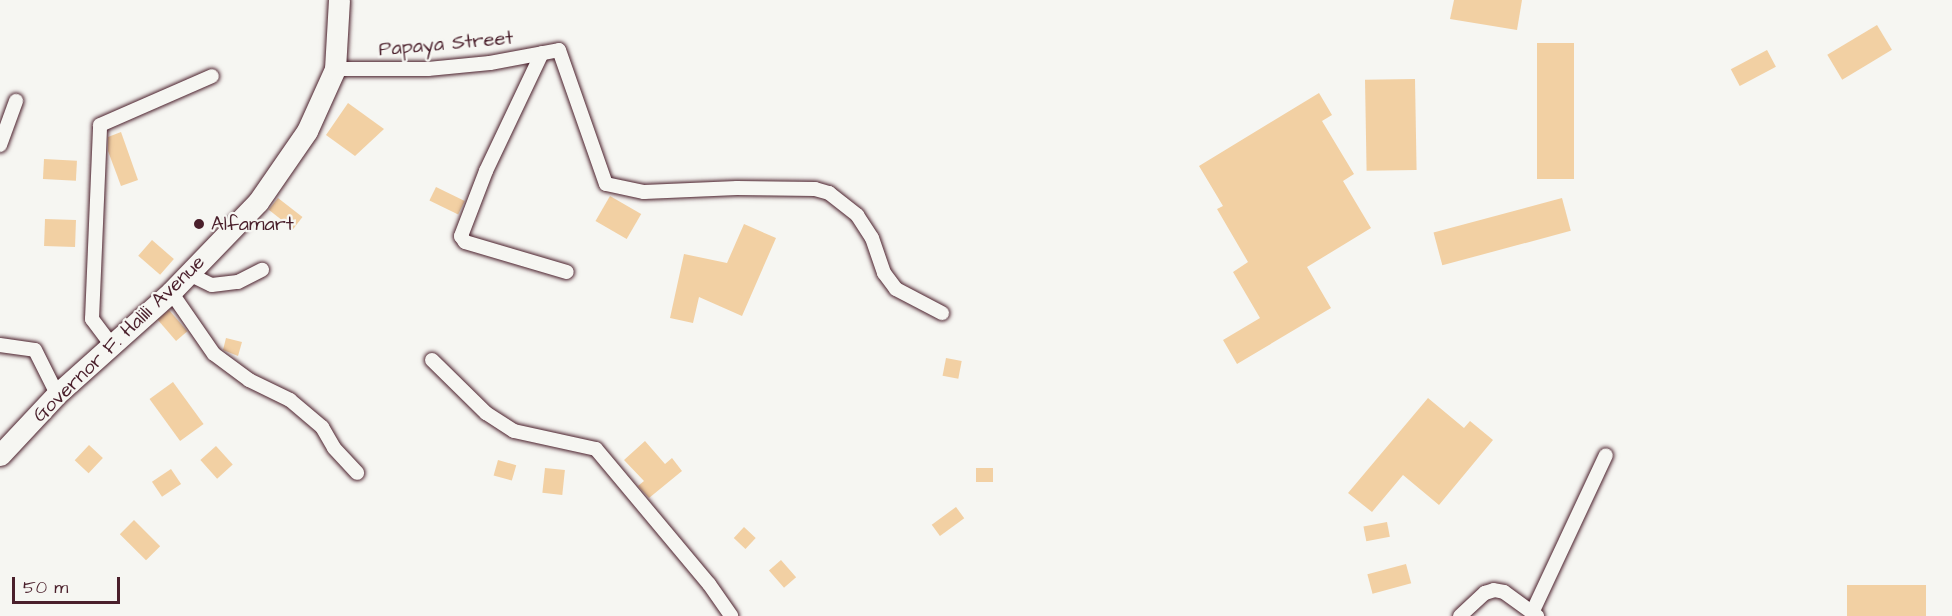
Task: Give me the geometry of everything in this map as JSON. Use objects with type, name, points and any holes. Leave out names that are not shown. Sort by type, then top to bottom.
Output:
[{"type":"main road","name":"Governor F. Halili Avenue","points":[[0,455],[57,394],[110,343],[171,292],[258,202],[307,131],[335,69],[339,0]]},
{"type":"street","name":"Papaya Street","points":[[335,69],[428,69],[559,50],[606,184],[644,192],[737,188],[815,189],[829,193],[857,215],[872,238],[884,273],[896,289],[942,313]]},
{"type":"street","points":[[542,53],[486,171],[461,236],[465,242],[567,272]]},
{"type":"street","points":[[110,343],[92,319],[100,125],[212,76]]},
{"type":"street","points":[[0,145],[16,101]]},
{"type":"street","points":[[189,274],[212,285],[238,282],[262,270]]},
{"type":"street","points":[[171,292],[214,354],[249,380],[290,400],[322,427],[334,448],[357,472]]},
{"type":"street","points":[[0,345],[35,350],[57,394]]},
{"type":"street","points":[[432,360],[486,412],[514,430],[596,448],[710,584],[731,616]]},
{"type":"street","points":[[1460,616],[1485,593],[1494,590],[1504,592],[1535,614],[1606,455]]},
{"type":"building","points":[[1454,0],[1522,0],[1517,30],[1450,19]]},
{"type":"building","points":[[1877,25],[1892,50],[1842,80],[1827,55]]},
{"type":"building","points":[[1537,43],[1574,43],[1574,179],[1537,179]]},
{"type":"building","points":[[1767,50],[1776,67],[1740,86],[1731,69]]},
{"type":"building","points":[[1415,79],[1417,170],[1367,171],[1365,80]]},
{"type":"building","points":[[1319,93],[1332,115],[1322,121],[1354,174],[1343,181],[1371,228],[1307,267],[1331,308],[1237,364],[1223,340],[1260,318],[1233,272],[1248,262],[1217,209],[1223,206],[1199,166]]},
{"type":"building","points":[[348,103],[384,129],[355,156],[326,135]]},
{"type":"building","points":[[121,132],[138,180],[121,186],[108,151],[108,137]]},
{"type":"building","points":[[44,159],[77,161],[76,181],[43,179]]},
{"type":"building","points":[[436,187],[465,201],[458,215],[429,200]]},
{"type":"building","points":[[610,196],[641,214],[627,239],[596,221]]},
{"type":"building","points":[[278,198],[302,217],[293,229],[269,210]]},
{"type":"building","points":[[1562,198],[1571,231],[1442,265],[1434,232]]},
{"type":"building","points":[[45,219],[76,220],[75,247],[44,246]]},
{"type":"building","points":[[744,224],[776,238],[742,316],[699,297],[693,323],[670,318],[684,254],[727,263]]},
{"type":"building","points":[[152,240],[174,259],[160,275],[138,256]]},
{"type":"building","points":[[169,310],[187,331],[176,341],[158,320]]},
{"type":"building","points":[[226,338],[242,342],[238,356],[223,350]]},
{"type":"building","points":[[946,358],[962,361],[958,379],[943,376]]},
{"type":"building","points":[[173,382],[204,424],[180,441],[150,399]]},
{"type":"building","points":[[1428,398],[1464,428],[1470,421],[1493,440],[1439,505],[1403,475],[1372,512],[1348,493]]},
{"type":"building","points":[[645,441],[665,464],[672,458],[682,471],[649,498],[638,486],[644,481],[624,460]]},
{"type":"building","points":[[89,445],[103,458],[89,473],[75,460]]},
{"type":"building","points":[[216,446],[233,465],[217,479],[200,460]]},
{"type":"building","points":[[498,460],[516,465],[512,481],[494,475]]},
{"type":"building","points":[[545,468],[565,470],[562,495],[542,493]]},
{"type":"building","points":[[976,468],[993,468],[993,482],[976,482]]},
{"type":"building","points":[[171,469],[181,484],[162,497],[152,482]]},
{"type":"building","points":[[956,507],[964,518],[940,536],[932,525]]},
{"type":"building","points":[[134,520],[160,546],[146,560],[120,534]]},
{"type":"building","points":[[1387,522],[1390,537],[1366,541],[1363,527]]},
{"type":"building","points":[[744,527],[756,538],[745,549],[734,538]]},
{"type":"building","points":[[781,560],[796,577],[784,588],[769,570]]},
{"type":"building","points":[[1406,564],[1411,583],[1373,594],[1367,574]]},
{"type":"building","points":[[1847,585],[1926,585],[1926,616],[1847,616]]},
{"type":"place","name":"Alfamart","points":[[199,224]]}]
